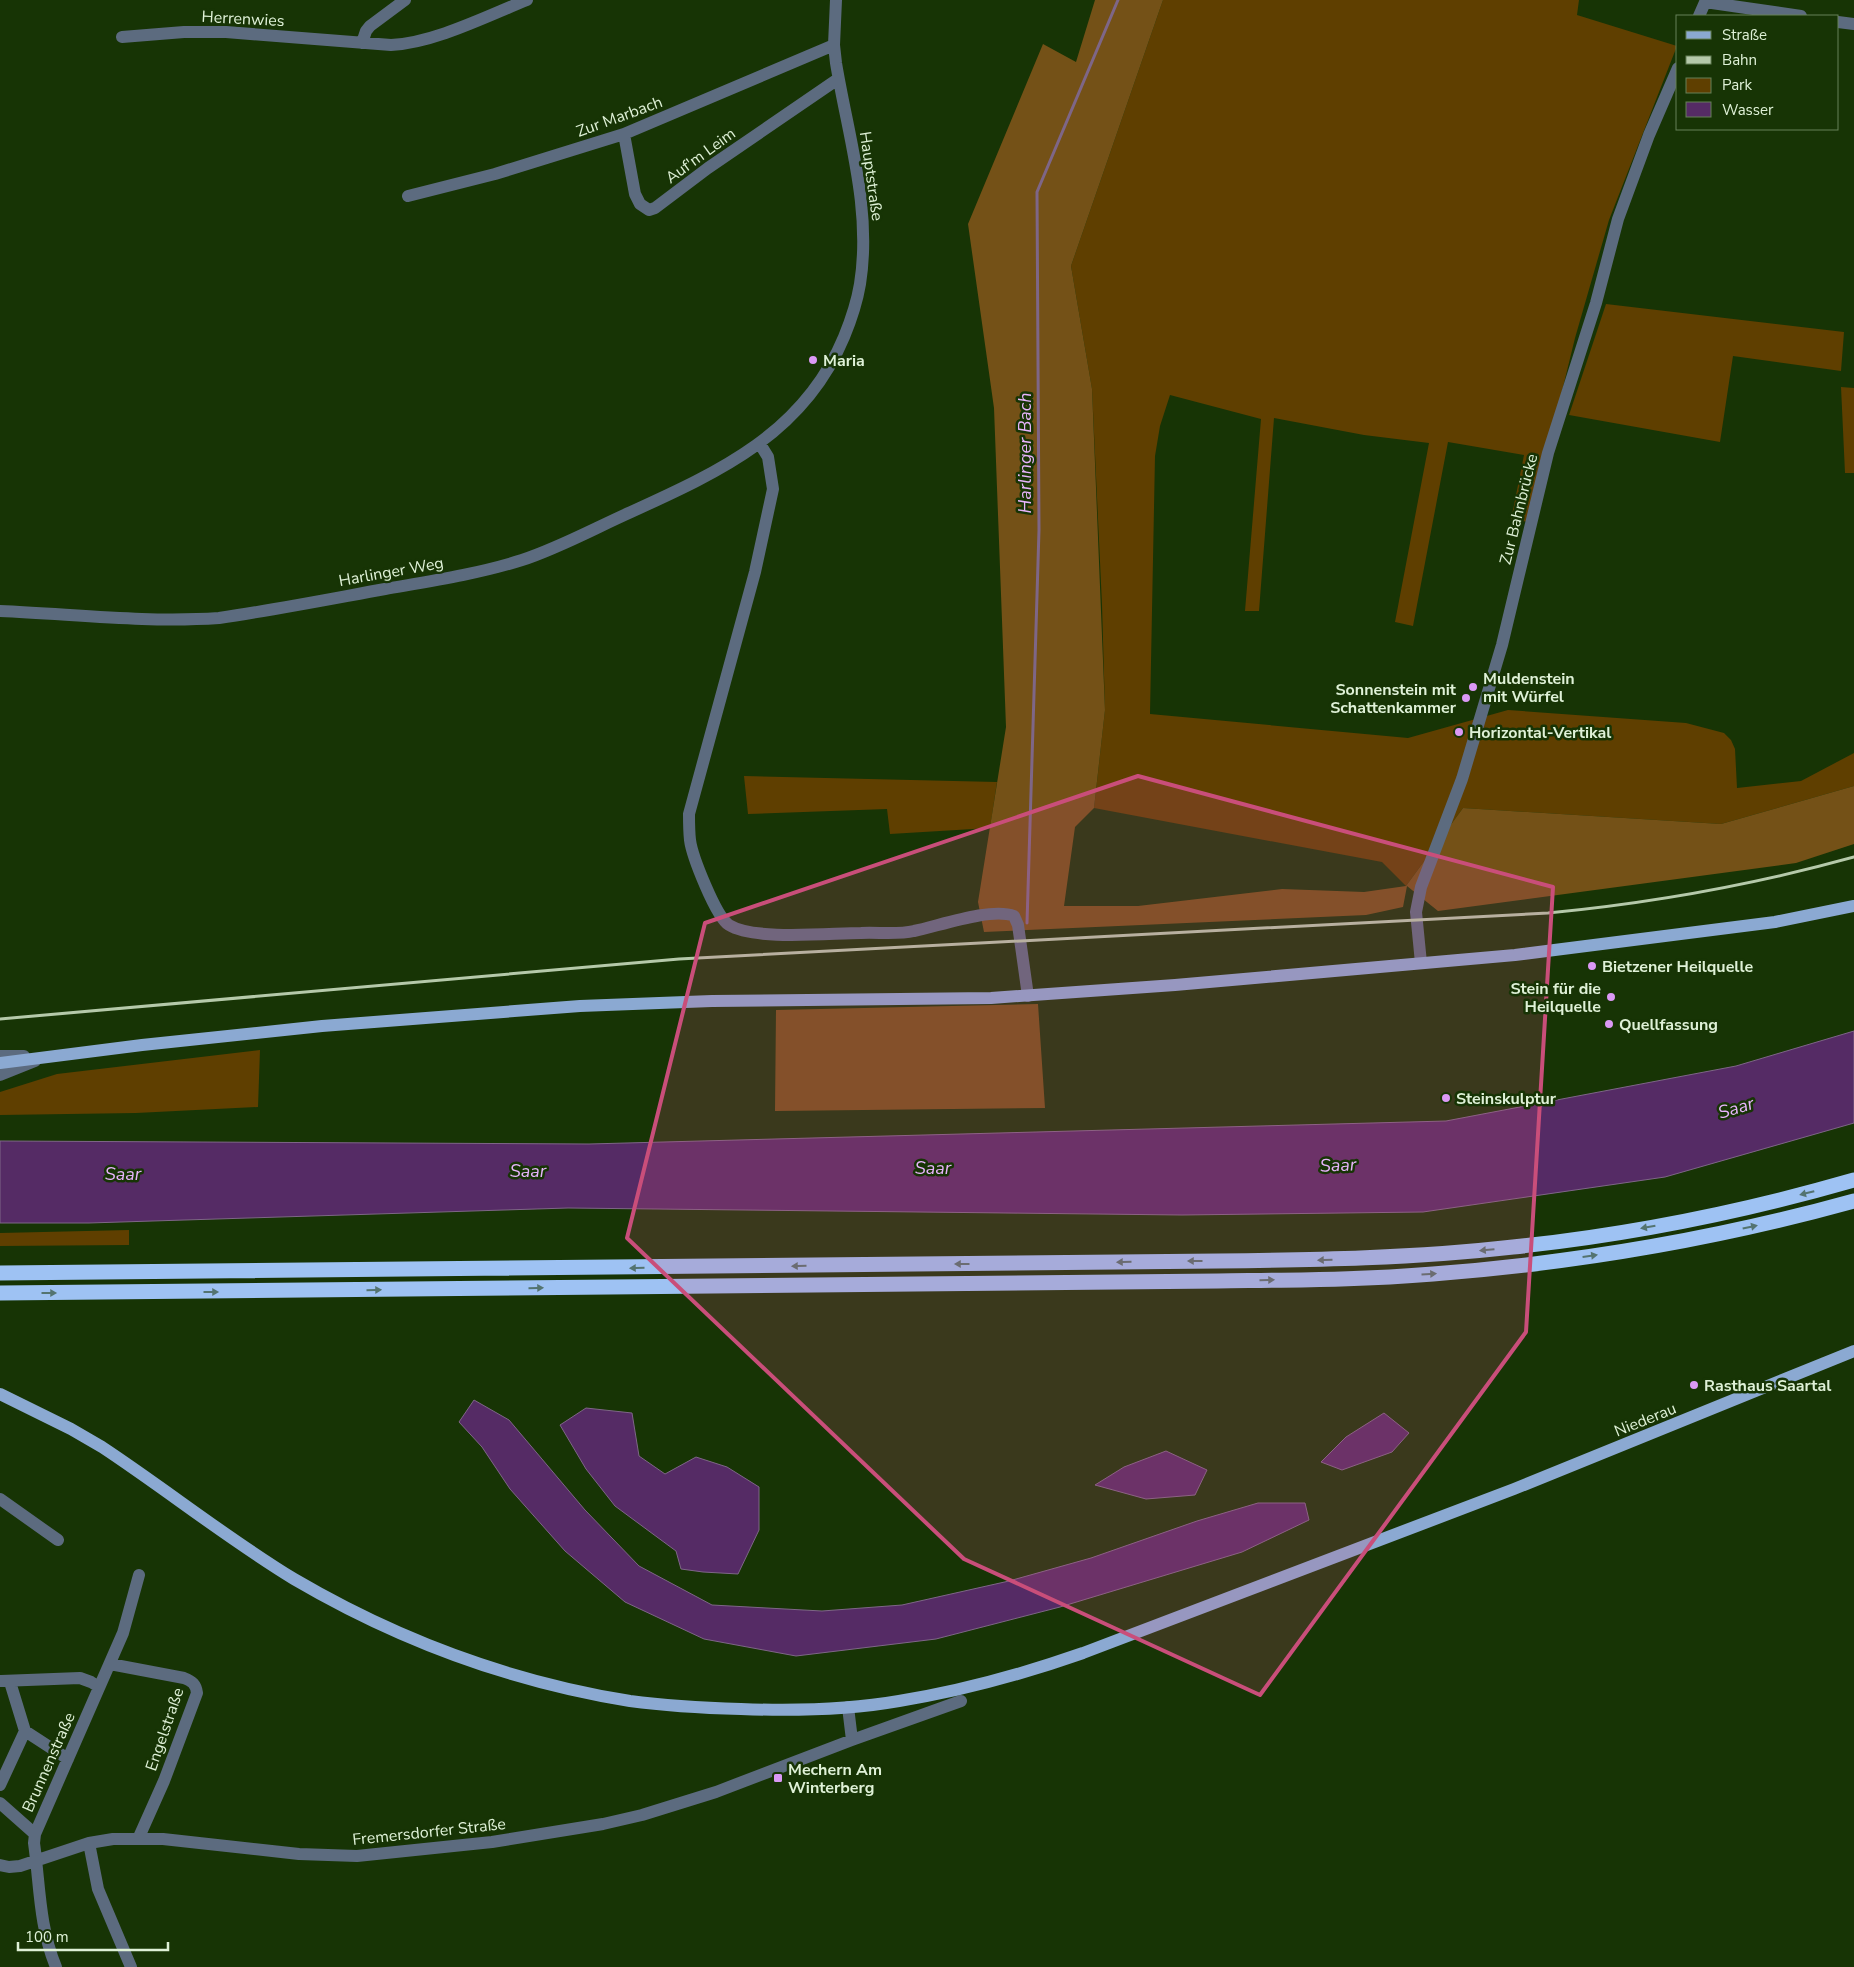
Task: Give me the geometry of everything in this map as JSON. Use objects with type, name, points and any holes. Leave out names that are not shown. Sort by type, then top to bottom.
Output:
[{"type":"highway","points":[[0,1273],[1173,1262],[1323,1260],[1431,1255],[1597,1236],[1757,1206],[1854,1180]]},
{"type":"highway","points":[[0,1293],[1218,1281],[1432,1274],[1516,1267],[1700,1238],[1761,1225],[1854,1201]]},
{"type":"main road","points":[[0,1062],[312,1027],[571,1007],[712,1001],[921,1000],[1028,996],[1421,963],[1515,955],[1708,931],[1775,922],[1854,906]]},
{"type":"main road","name":"Niederau","points":[[0,1394],[71,1428],[102,1447],[293,1578],[354,1612],[414,1639],[497,1671],[562,1687],[632,1701],[694,1707],[767,1710],[848,1707],[898,1702],[964,1689],[1023,1674],[1093,1650],[1503,1493],[1854,1351]]},
{"type":"street","points":[[362,43],[370,26],[405,0]]},
{"type":"street","name":"Herrenwies","points":[[122,37],[204,31],[404,45],[443,33],[527,0]]},
{"type":"street","name":"Hauptstraße","points":[[760,444],[792,416],[818,386],[828,370],[848,326],[860,284],[863,241],[862,206],[854,155],[838,79],[834,45],[836,0]]},
{"type":"street","points":[[1700,15],[1705,1],[1761,5],[1797,15]]},
{"type":"street","points":[[1839,22],[1854,24]]},
{"type":"street","name":"Zur Marbach","points":[[408,196],[495,174],[624,134],[834,45]]},
{"type":"street","name":"Zur Bahnbrücke","points":[[1421,963],[1416,912],[1420,887],[1462,779],[1499,655],[1548,453],[1596,303],[1618,219],[1649,135],[1676,73]]},
{"type":"street","name":"Auf'm Leim","points":[[624,134],[635,194],[640,204],[649,210],[655,208],[708,168],[838,79]]},
{"type":"street","points":[[760,444],[768,457],[773,489],[756,572],[689,814],[690,841],[696,861],[717,911],[728,925],[747,931],[774,934],[912,932],[971,918],[1006,913],[1014,916],[1018,925],[1028,996]]},
{"type":"street","name":"Harlinger Weg","points":[[0,611],[135,619],[183,620],[218,618],[492,568],[524,559],[570,540],[687,486],[730,464],[760,444]]},
{"type":"street","points":[[0,1056],[49,1056]]},
{"type":"street","points":[[0,1075],[49,1056]]},
{"type":"street","points":[[2,1502],[58,1540]]},
{"type":"street","name":"Brunnenstraße","points":[[56,1967],[46,1941],[42,1923],[34,1843],[35,1834],[123,1633],[138,1576]]},
{"type":"street","name":"Engelstraße","points":[[110,1664],[192,1680],[196,1687],[197,1693],[182,1733],[139,1837]]},
{"type":"street","points":[[68,1759],[25,1731],[6,1682],[80,1678],[91,1682],[99,1688]]},
{"type":"street","name":"Fremersdorfer Straße","points":[[0,1865],[9,1867],[20,1866],[89,1843],[113,1838],[139,1837],[326,1856],[384,1853],[492,1842],[603,1824],[642,1815],[716,1792],[961,1701]]},
{"type":"street","points":[[848,1707],[852,1740]]},
{"type":"street","points":[[0,1785],[6,1768],[25,1731]]},
{"type":"street","points":[[0,1803],[35,1834]]},
{"type":"street","points":[[89,1843],[98,1889],[131,1967]]},
{"type":"highlighted area","points":[[1138,776],[1553,887],[1526,1332],[1260,1695],[964,1559],[627,1238],[705,923]]},
{"type":"green space","points":[[1163,0],[1579,0],[1577,15],[1676,46],[1609,220],[1575,338],[1530,522],[1511,520],[1524,455],[1448,442],[1413,626],[1395,622],[1429,443],[1364,435],[1274,418],[1259,611],[1245,611],[1261,419],[1170,395],[1160,426],[1155,456],[1150,714],[1408,738],[1508,710],[1686,723],[1724,733],[1731,740],[1735,749],[1737,788],[1801,781],[1854,753],[1854,786],[1721,824],[1463,808],[1406,886],[1382,862],[1094,808],[1105,710],[1102,605],[1092,389],[1071,266]]},
{"type":"green space","points":[[1606,304],[1844,332],[1841,371],[1733,356],[1720,442],[1569,415]]},
{"type":"green space","points":[[1841,387],[1854,388],[1854,473],[1845,473]]},
{"type":"green space","points":[[744,776],[997,782],[990,828],[890,834],[887,809],[748,814]]},
{"type":"green space","points":[[260,1050],[258,1107],[136,1113],[0,1115],[0,1092],[57,1074]]},
{"type":"green space","points":[[129,1230],[129,1245],[0,1246],[0,1233]]},
{"type":"shaded area","points":[[1095,0],[1163,0],[1071,266],[1092,389],[1105,710],[1094,808],[1075,827],[1064,906],[1138,906],[1282,889],[1364,892],[1406,886],[1463,808],[1721,824],[1854,786],[1854,844],[1796,863],[1438,911],[1407,886],[1403,907],[1366,915],[984,932],[978,902],[1006,727],[994,408],[968,224],[1043,44],[1076,62]]},
{"type":"shaded area","points":[[1038,1004],[1045,1108],[775,1111],[776,1010]]},
{"type":"water","name":"Saar","points":[[1854,1031],[1854,1123],[1665,1177],[1423,1212],[1182,1215],[568,1208],[89,1223],[0,1223],[0,1141],[589,1144],[1446,1121],[1736,1066]]},
{"type":"water","points":[[474,1400],[509,1420],[585,1510],[639,1566],[712,1605],[822,1611],[902,1605],[1009,1581],[1091,1558],[1197,1521],[1258,1503],[1305,1503],[1309,1520],[1242,1552],[1060,1607],[936,1639],[796,1656],[704,1639],[625,1602],[565,1551],[510,1489],[482,1447],[459,1422]]},
{"type":"water","points":[[586,1408],[632,1413],[639,1456],[665,1474],[696,1457],[727,1467],[759,1487],[759,1530],[738,1574],[681,1569],[676,1551],[615,1506],[586,1469],[560,1425]]},
{"type":"water","points":[[1384,1413],[1409,1433],[1392,1452],[1342,1470],[1321,1462],[1346,1437]]},
{"type":"water","points":[[1166,1451],[1207,1470],[1195,1495],[1146,1499],[1095,1485],[1124,1467]]},
{"type":"waterway","name":"Harlinger Bach","points":[[1027,923],[1039,530],[1037,192],[1118,0]]},
{"type":"railway","points":[[0,1019],[679,959],[1548,913],[1702,892],[1854,857]]},
{"type":"place","name":"Maria","points":[[813,360]]},
{"type":"place","name":"Muldenstein mit Würfel","points":[[1473,687]]},
{"type":"place","name":"Sonnenstein mit Schattenkammer","points":[[1466,698]]},
{"type":"place","name":"Horizontal-Vertikal","points":[[1459,732]]},
{"type":"place","name":"Bietzener Heilquelle","points":[[1592,966]]},
{"type":"place","name":"Stein für die Heilquelle","points":[[1611,997]]},
{"type":"place","name":"Quellfassung","points":[[1609,1024]]},
{"type":"place","name":"Steinskulptur","points":[[1446,1098]]},
{"type":"place","name":"Rasthaus Saartal","points":[[1694,1385]]},
{"type":"place","name":"Mechern Am Winterberg","points":[[778,1778]]}]
